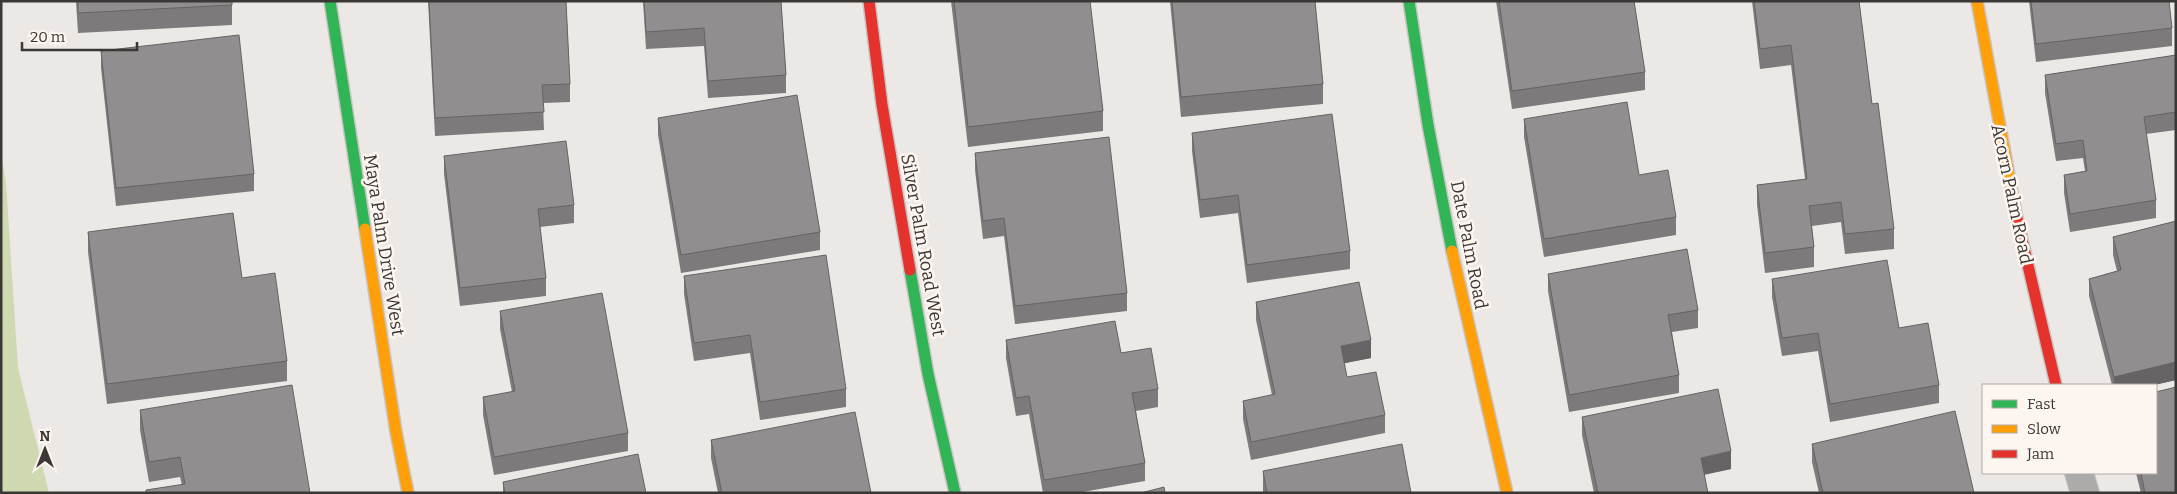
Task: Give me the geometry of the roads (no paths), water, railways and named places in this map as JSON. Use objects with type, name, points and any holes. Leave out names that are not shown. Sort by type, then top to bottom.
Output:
[{"type":"street","name":"Maya Palm Drive West","points":[[330,1],[396,432],[408,493]]},
{"type":"street","name":"Silver Palm Road West","points":[[869,1],[882,105],[928,374],[955,493]]},
{"type":"street","name":"Date Palm Road","points":[[1410,1],[1422,93],[1451,249],[1479,382],[1507,493]]},
{"type":"street","name":"Acorn Palm Road","points":[[1977,1],[1998,131],[2036,307],[2056,384]]},
{"type":"street","points":[[2079,474],[2084,493]]}]
